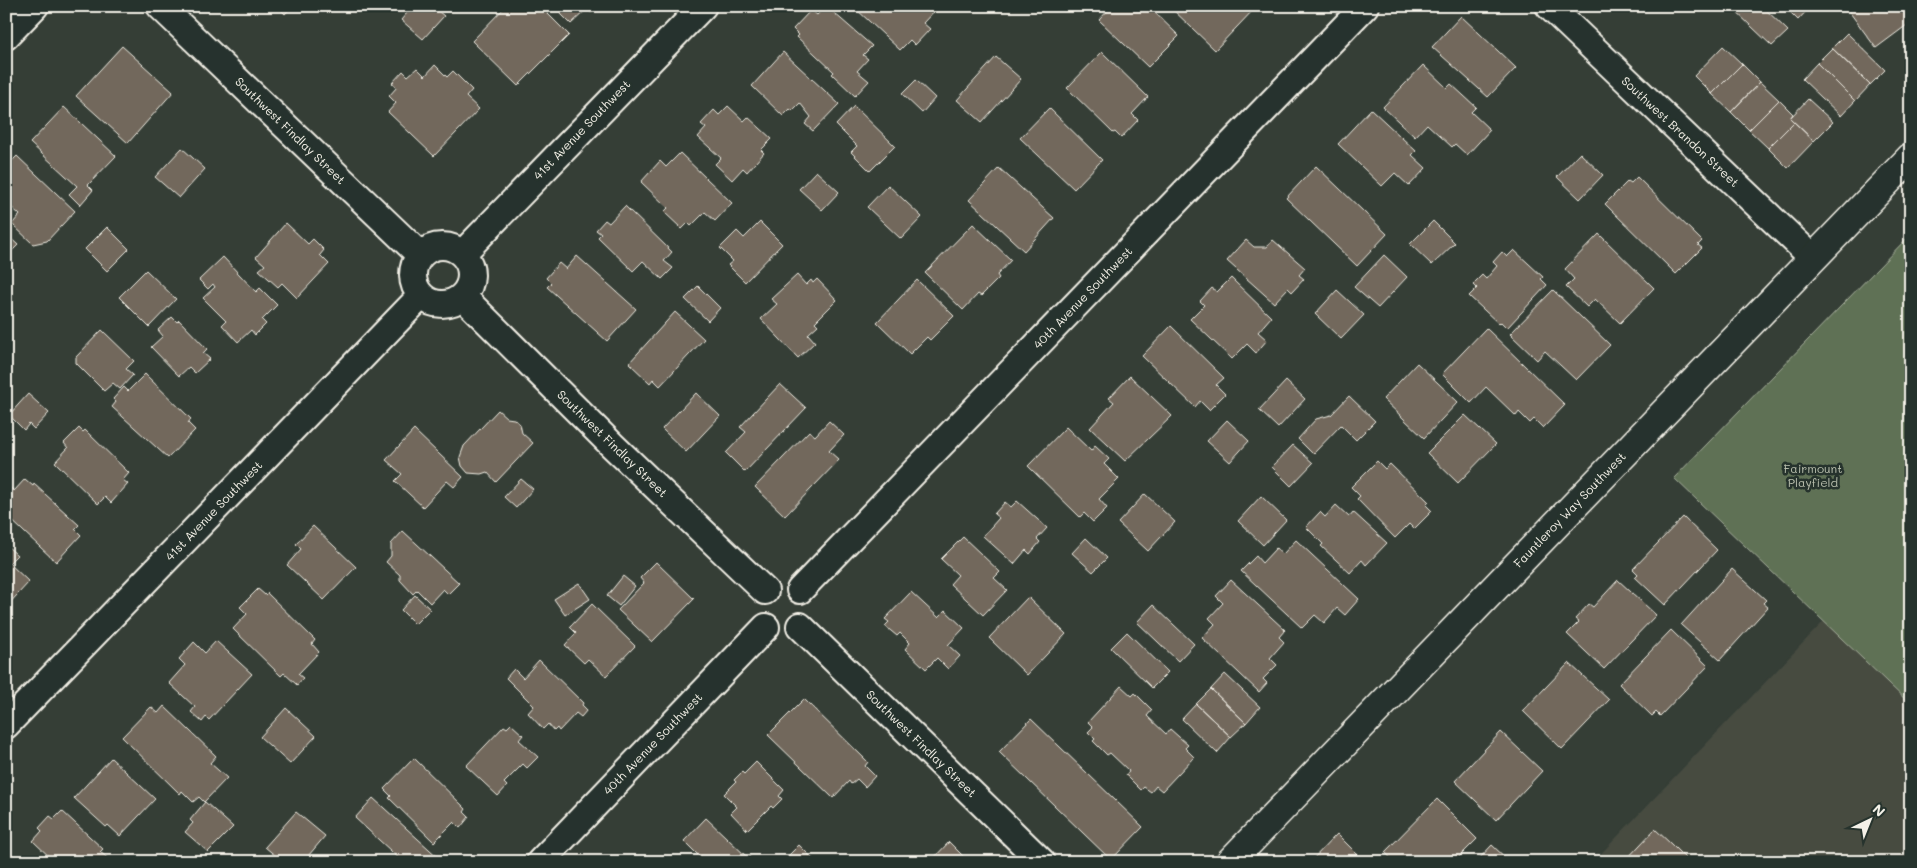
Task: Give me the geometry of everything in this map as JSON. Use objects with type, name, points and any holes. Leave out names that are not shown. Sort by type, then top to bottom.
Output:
[{"type":"main road","name":"Fauntleroy Way Southwest","points":[[1230,862],[1911,157]]},
{"type":"street","points":[[6,36],[35,6]]},
{"type":"street","name":"Southwest Findlay Street","points":[[160,6],[420,255]]},
{"type":"street","name":"41st Avenue Southwest","points":[[462,254],[703,6]]},
{"type":"street","name":"40th Avenue Southwest","points":[[800,590],[1365,6]]},
{"type":"street","name":"Southwest Brandon Street","points":[[1549,6],[1813,258]]},
{"type":"street","points":[[440,246],[450,247],[462,254],[470,266],[471,276],[469,286],[462,296],[447,304],[438,305],[422,296],[415,288],[412,279],[413,270],[420,255],[430,248],[440,246]]},
{"type":"street","name":"41st Avenue Southwest","points":[[6,725],[422,296]]},
{"type":"street","name":"Southwest Findlay Street","points":[[462,296],[613,446],[765,591]]},
{"type":"street","points":[[783,583],[791,584],[800,590],[807,600],[808,609],[807,616],[800,626],[790,632],[782,633],[766,627],[758,612],[758,603],[765,591],[774,584],[783,583]]},
{"type":"street","name":"Southwest Findlay Street","points":[[800,626],[1042,862]]},
{"type":"street","name":"40th Avenue Southwest","points":[[540,862],[766,627]]},
{"type":"shaded area","points":[[1824,621],[1911,705],[1911,862],[1593,862]]},
{"type":"green space","name":"Fairmount Playfield","points":[[1911,234],[1911,705],[1674,478]]},
{"type":"building","points":[[277,6],[292,6],[285,14]]},
{"type":"building","points":[[413,6],[432,6],[444,16],[423,39],[401,20]]},
{"type":"building","points":[[506,6],[540,6],[569,35],[518,86],[472,41]]},
{"type":"building","points":[[546,6],[597,6],[591,13],[587,9],[571,24],[554,7],[550,11]]},
{"type":"building","points":[[826,6],[872,46],[863,55],[868,59],[857,71],[869,81],[855,96],[832,74],[834,72],[797,37],[799,35],[793,29],[811,10],[817,15]]},
{"type":"building","points":[[856,6],[934,6],[937,8],[923,23],[930,29],[915,45],[910,40],[900,50],[855,8]]},
{"type":"building","points":[[1112,6],[1148,6],[1179,36],[1148,67],[1099,20]]},
{"type":"building","points":[[1169,6],[1257,6],[1215,50]]},
{"type":"building","points":[[1762,6],[1788,31],[1772,46],[1731,7]]},
{"type":"building","points":[[1784,6],[1811,6],[1798,20]]},
{"type":"building","points":[[1845,6],[1907,6],[1911,11],[1911,22],[1876,48]]},
{"type":"building","points":[[1461,16],[1516,68],[1488,97],[1432,47]]},
{"type":"building","points":[[1847,33],[1885,70],[1870,85],[1832,48]]},
{"type":"building","points":[[122,46],[173,92],[128,143],[76,96]]},
{"type":"building","points":[[1723,46],[1742,64],[1712,94],[1694,76]]},
{"type":"building","points":[[1832,48],[1870,85],[1855,101],[1817,63]]},
{"type":"building","points":[[783,52],[839,104],[813,131],[805,124],[811,117],[800,103],[783,116],[752,86]]},
{"type":"building","points":[[1102,52],[1148,97],[1132,114],[1138,120],[1121,138],[1115,132],[1113,133],[1067,88]]},
{"type":"building","points":[[996,57],[1021,79],[982,122],[957,100]]},
{"type":"building","points":[[1817,63],[1855,101],[1841,116],[1802,79]]},
{"type":"building","points":[[1742,64],[1760,82],[1731,112],[1712,94]]},
{"type":"building","points":[[435,65],[447,77],[453,71],[472,90],[466,97],[479,109],[434,156],[388,112],[396,103],[389,96],[397,87],[392,83],[403,71],[408,76],[417,68],[425,76]]},
{"type":"building","points":[[1423,65],[1447,88],[1451,84],[1476,107],[1471,112],[1490,130],[1467,155],[1455,144],[1452,147],[1427,124],[1415,137],[1383,107]]},
{"type":"building","points":[[916,80],[935,98],[922,113],[902,94]]},
{"type":"building","points":[[1760,82],[1779,100],[1749,130],[1731,112]]},
{"type":"building","points":[[1808,99],[1833,122],[1814,141],[1790,118]]},
{"type":"building","points":[[1779,100],[1793,114],[1790,118],[1794,122],[1768,148],[1749,130]]},
{"type":"building","points":[[728,106],[744,121],[748,117],[772,139],[761,150],[764,153],[747,172],[743,168],[732,180],[715,164],[721,158],[698,137],[706,128],[701,124],[714,110],[719,115]]},
{"type":"building","points":[[854,106],[895,146],[870,171],[851,152],[857,146],[836,125]]},
{"type":"building","points":[[64,107],[116,156],[88,185],[93,190],[80,205],[69,194],[77,186],[30,143]]},
{"type":"building","points":[[1049,108],[1102,160],[1074,189],[1020,138]]},
{"type":"building","points":[[1371,109],[1416,151],[1412,155],[1426,168],[1409,186],[1395,173],[1382,186],[1338,144]]},
{"type":"building","points":[[1794,122],[1814,141],[1788,168],[1768,148]]},
{"type":"building","points":[[182,148],[205,169],[179,198],[155,177]]},
{"type":"building","points":[[680,153],[732,203],[715,221],[705,212],[691,226],[688,223],[682,229],[664,212],[668,208],[641,182],[660,161],[666,167]]},
{"type":"building","points":[[1580,153],[1603,175],[1580,199],[1557,177]]},
{"type":"building","points":[[17,156],[75,211],[47,241],[33,244],[12,224],[20,215],[6,202],[6,167]]},
{"type":"building","points":[[1316,166],[1387,234],[1357,266],[1286,198]]},
{"type":"building","points":[[999,168],[1054,218],[1024,251],[969,200]]},
{"type":"building","points":[[816,171],[839,192],[822,210],[799,189]]},
{"type":"building","points":[[1637,177],[1702,241],[1698,245],[1702,248],[1676,274],[1605,204],[1628,181],[1631,183]]},
{"type":"building","points":[[888,185],[922,217],[901,239],[867,207]]},
{"type":"building","points":[[625,206],[672,252],[664,261],[673,268],[662,279],[643,261],[633,271],[598,237],[601,234],[596,230],[605,220],[609,223]]},
{"type":"building","points":[[1433,221],[1455,243],[1432,265],[1410,244]]},
{"type":"building","points":[[760,222],[782,244],[745,282],[728,265],[733,261],[720,248],[737,231],[744,238]]},
{"type":"building","points":[[286,223],[308,244],[313,239],[324,250],[320,255],[329,264],[297,298],[282,283],[278,287],[259,270],[265,265],[256,257]]},
{"type":"building","points":[[973,224],[1011,260],[997,275],[999,278],[981,296],[978,294],[963,310],[925,273]]},
{"type":"building","points":[[107,227],[129,249],[107,271],[85,249]]},
{"type":"building","points":[[6,234],[18,245],[6,257]]},
{"type":"building","points":[[1599,234],[1654,288],[1620,323],[1595,299],[1587,307],[1566,287],[1574,279],[1565,269]]},
{"type":"building","points":[[1246,240],[1254,247],[1267,247],[1273,240],[1305,268],[1299,275],[1304,279],[1292,292],[1288,288],[1274,303],[1227,261]]},
{"type":"building","points":[[1514,250],[1543,277],[1541,279],[1547,285],[1507,328],[1501,322],[1499,324],[1469,296],[1477,288],[1473,284],[1482,275],[1486,279],[1497,266],[1493,262],[1502,252],[1507,257]]},
{"type":"building","points":[[1384,255],[1407,277],[1378,308],[1354,287]]},
{"type":"building","points":[[577,256],[636,309],[607,341],[547,287],[551,283],[546,278],[559,263],[566,269]]},
{"type":"building","points":[[223,257],[256,292],[260,288],[277,305],[262,320],[266,324],[255,335],[251,330],[238,342],[222,325],[226,321],[203,298],[215,287],[213,284],[208,289],[199,280]]},
{"type":"building","points":[[146,270],[176,299],[149,327],[119,297]]},
{"type":"building","points":[[797,275],[806,285],[811,280],[813,283],[817,279],[837,300],[815,322],[818,325],[808,334],[815,342],[798,358],[761,319],[777,304],[771,299]]},
{"type":"building","points":[[1231,278],[1271,317],[1258,332],[1267,340],[1256,353],[1247,344],[1232,359],[1190,319],[1204,305],[1200,301],[1212,288],[1217,292]]},
{"type":"building","points":[[917,280],[954,316],[930,340],[927,337],[910,354],[877,322]]},
{"type":"building","points":[[698,286],[720,308],[708,321],[685,299]]},
{"type":"building","points":[[1337,290],[1364,315],[1341,339],[1315,314]]},
{"type":"building","points":[[1553,290],[1610,345],[1576,380],[1545,351],[1537,360],[1510,334]]},
{"type":"building","points":[[675,312],[704,339],[660,386],[653,379],[650,383],[629,363]]},
{"type":"building","points":[[172,317],[177,322],[179,320],[207,349],[203,353],[210,359],[195,373],[189,367],[179,376],[151,347],[163,336],[158,330]]},
{"type":"building","points":[[1171,326],[1224,378],[1216,385],[1225,394],[1209,410],[1200,401],[1195,407],[1142,356]]},
{"type":"building","points":[[1486,328],[1565,405],[1543,428],[1534,419],[1530,423],[1519,412],[1516,416],[1486,387],[1471,403],[1442,374]]},
{"type":"building","points":[[102,330],[134,361],[126,369],[133,375],[120,389],[113,383],[104,391],[76,363],[76,357]]},
{"type":"building","points":[[1417,363],[1458,402],[1424,438],[1383,399]]},
{"type":"building","points":[[145,374],[191,419],[188,423],[195,430],[168,458],[112,407],[116,402],[113,399],[124,387],[128,391]]},
{"type":"building","points":[[1130,376],[1172,416],[1125,461],[1090,428],[1114,402],[1109,398]]},
{"type":"building","points":[[1286,381],[1305,399],[1278,428],[1259,410]]},
{"type":"building","points":[[780,384],[806,408],[745,472],[726,453],[746,432],[740,427]]},
{"type":"building","points":[[696,393],[720,416],[686,452],[662,429]]},
{"type":"building","points":[[28,394],[49,413],[34,429],[29,424],[24,430],[9,415]]},
{"type":"building","points":[[1349,396],[1375,421],[1356,440],[1341,425],[1313,454],[1298,439],[1316,419],[1331,415]]},
{"type":"building","points":[[498,410],[507,418],[514,419],[520,424],[522,433],[533,443],[496,482],[487,472],[481,474],[468,473],[462,466],[460,457],[464,446]]},
{"type":"building","points":[[1465,415],[1496,444],[1458,483],[1427,453]]},
{"type":"building","points":[[1227,420],[1249,441],[1230,462],[1207,441]]},
{"type":"building","points":[[829,421],[844,435],[829,451],[839,460],[785,516],[755,487],[809,431],[815,436]]},
{"type":"building","points":[[1066,427],[1091,451],[1095,446],[1109,459],[1104,464],[1119,479],[1099,499],[1107,508],[1093,522],[1084,513],[1080,517],[1028,466]]},
{"type":"building","points":[[79,428],[83,432],[85,430],[129,473],[123,480],[128,484],[111,503],[105,497],[98,504],[55,462],[68,448],[64,443]]},
{"type":"building","points":[[414,430],[463,477],[454,487],[447,481],[423,507],[395,481],[402,474],[386,460]]},
{"type":"building","points":[[1293,445],[1313,463],[1291,486],[1272,467]]},
{"type":"building","points":[[1377,461],[1385,469],[1390,464],[1429,502],[1426,505],[1432,511],[1414,529],[1409,524],[1395,538],[1357,499],[1360,496],[1351,487]]},
{"type":"building","points":[[25,479],[33,486],[34,484],[79,525],[75,529],[81,535],[56,562],[6,515],[6,483],[14,491]]},
{"type":"building","points":[[521,479],[533,489],[516,508],[504,497]]},
{"type":"building","points":[[1145,494],[1175,522],[1148,551],[1118,523]]},
{"type":"building","points":[[1261,496],[1286,520],[1263,545],[1238,521]]},
{"type":"building","points":[[1017,501],[1047,528],[1037,539],[1040,542],[1030,554],[1026,550],[1014,564],[983,536],[999,518],[994,514],[1005,502],[1011,507]]},
{"type":"building","points":[[1336,505],[1349,517],[1353,512],[1387,543],[1366,565],[1362,560],[1350,573],[1321,546],[1323,544],[1306,527],[1320,512],[1325,517]]},
{"type":"building","points":[[1683,517],[1717,550],[1665,605],[1635,577],[1638,574],[1633,569]]},
{"type":"building","points":[[313,526],[356,567],[324,600],[287,565],[301,549],[296,544]]},
{"type":"building","points":[[403,531],[459,583],[448,594],[443,589],[430,603],[417,590],[413,594],[400,580],[400,575],[386,562],[391,556],[391,544]]},
{"type":"building","points":[[963,537],[1000,572],[994,578],[1007,590],[983,615],[950,584],[958,575],[941,559]]},
{"type":"building","points":[[1086,538],[1107,558],[1093,572],[1072,553]]},
{"type":"building","points":[[1296,540],[1359,599],[1345,615],[1337,608],[1324,623],[1315,615],[1302,628],[1241,571],[1256,556],[1262,563],[1276,548],[1283,554]]},
{"type":"building","points":[[6,545],[17,555],[9,563],[29,582],[6,607]]},
{"type":"building","points":[[656,562],[694,599],[652,642],[618,610],[644,583],[640,578]]},
{"type":"building","points":[[1732,569],[1766,600],[1763,603],[1768,607],[1720,660],[1681,625]]},
{"type":"building","points":[[623,576],[635,586],[619,606],[607,596]]},
{"type":"building","points":[[1231,580],[1285,630],[1279,637],[1284,642],[1270,658],[1277,665],[1263,679],[1267,683],[1259,692],[1202,638],[1215,624],[1209,618],[1223,603],[1216,596]]},
{"type":"building","points":[[1618,580],[1656,615],[1604,669],[1567,634],[1579,622],[1575,619],[1589,604],[1593,607]]},
{"type":"building","points":[[579,583],[590,599],[565,615],[554,599]]},
{"type":"building","points":[[258,589],[265,595],[267,593],[315,640],[312,644],[319,652],[298,674],[303,678],[297,685],[284,673],[281,676],[233,629],[247,614],[240,607]]},
{"type":"building","points":[[911,592],[938,617],[945,610],[964,628],[948,645],[960,656],[948,669],[937,658],[926,669],[905,649],[910,643],[900,633],[897,636],[885,626],[889,622],[885,619]]},
{"type":"building","points":[[415,595],[430,609],[415,624],[401,610]]},
{"type":"building","points":[[1028,597],[1066,634],[1027,675],[989,638]]},
{"type":"building","points":[[592,604],[635,646],[606,676],[588,659],[584,663],[565,645],[576,633],[570,627]]},
{"type":"building","points":[[1153,605],[1194,644],[1178,661],[1137,622]]},
{"type":"building","points":[[1671,630],[1708,666],[1660,716],[1656,712],[1652,716],[1619,684]]},
{"type":"building","points":[[1127,632],[1168,672],[1152,688],[1111,648]]},
{"type":"building","points":[[216,641],[252,674],[209,720],[206,717],[202,722],[191,712],[195,707],[169,683],[185,665],[179,659],[194,642],[205,653]]},
{"type":"building","points":[[539,660],[583,703],[582,705],[587,710],[581,717],[576,713],[559,731],[557,728],[554,731],[548,724],[543,729],[528,713],[534,706],[506,678],[514,669],[523,678]]},
{"type":"building","points":[[1569,663],[1609,700],[1562,749],[1523,711]]},
{"type":"building","points":[[1225,674],[1260,707],[1246,723],[1211,689]]},
{"type":"building","points":[[1121,686],[1132,696],[1135,693],[1152,710],[1147,716],[1166,734],[1170,729],[1188,745],[1185,748],[1194,757],[1162,791],[1156,786],[1151,792],[1144,787],[1141,790],[1126,775],[1129,771],[1110,753],[1107,755],[1093,741],[1095,739],[1088,732],[1093,727],[1088,722]]},
{"type":"building","points":[[1211,689],[1246,723],[1231,737],[1196,704]]},
{"type":"building","points":[[804,699],[868,762],[865,766],[875,776],[865,787],[857,779],[851,784],[849,781],[833,798],[768,735]]},
{"type":"building","points":[[1196,704],[1231,737],[1217,753],[1182,719]]},
{"type":"building","points":[[164,706],[216,756],[210,763],[227,778],[204,802],[199,797],[193,802],[182,791],[180,794],[122,737],[151,707],[158,713]]},
{"type":"building","points":[[286,708],[316,736],[290,764],[260,737]]},
{"type":"building","points":[[1031,719],[1143,827],[1111,860],[999,752]]},
{"type":"building","points":[[511,724],[523,735],[519,740],[538,757],[527,768],[523,764],[504,783],[507,786],[498,796],[466,766],[504,726],[507,728]]},
{"type":"building","points":[[1501,732],[1542,771],[1496,820],[1455,781]]},
{"type":"building","points":[[111,758],[155,799],[120,836],[108,825],[106,827],[74,798]]},
{"type":"building","points":[[414,758],[466,809],[464,812],[469,817],[460,828],[454,822],[434,842],[389,798],[391,796],[384,789]]},
{"type":"building","points":[[756,762],[784,790],[779,796],[782,799],[773,808],[771,806],[747,830],[731,813],[737,807],[724,794],[736,782],[734,780],[742,772],[744,774]]},
{"type":"building","points":[[373,798],[440,859],[437,862],[403,862],[355,818]]},
{"type":"building","points":[[1437,799],[1477,839],[1454,862],[1394,862],[1385,852]]},
{"type":"building","points":[[205,802],[233,827],[208,852],[185,832],[193,823],[190,820]]},
{"type":"building","points":[[62,811],[103,849],[100,852],[110,860],[108,862],[55,862],[33,841],[42,831],[39,828],[50,816],[54,819]]},
{"type":"building","points":[[296,812],[325,836],[303,862],[283,862],[265,847]]},
{"type":"building","points":[[706,818],[748,858],[749,856],[755,862],[705,862],[684,841]]},
{"type":"building","points":[[1655,829],[1671,844],[1689,862],[1624,862]]},
{"type":"building","points":[[1337,834],[1365,862],[1310,862]]},
{"type":"building","points":[[949,842],[965,858],[961,862],[930,862]]},
{"type":"building","points":[[799,845],[816,862],[782,862]]},
{"type":"building","points":[[1492,845],[1510,862],[1476,862]]}]
